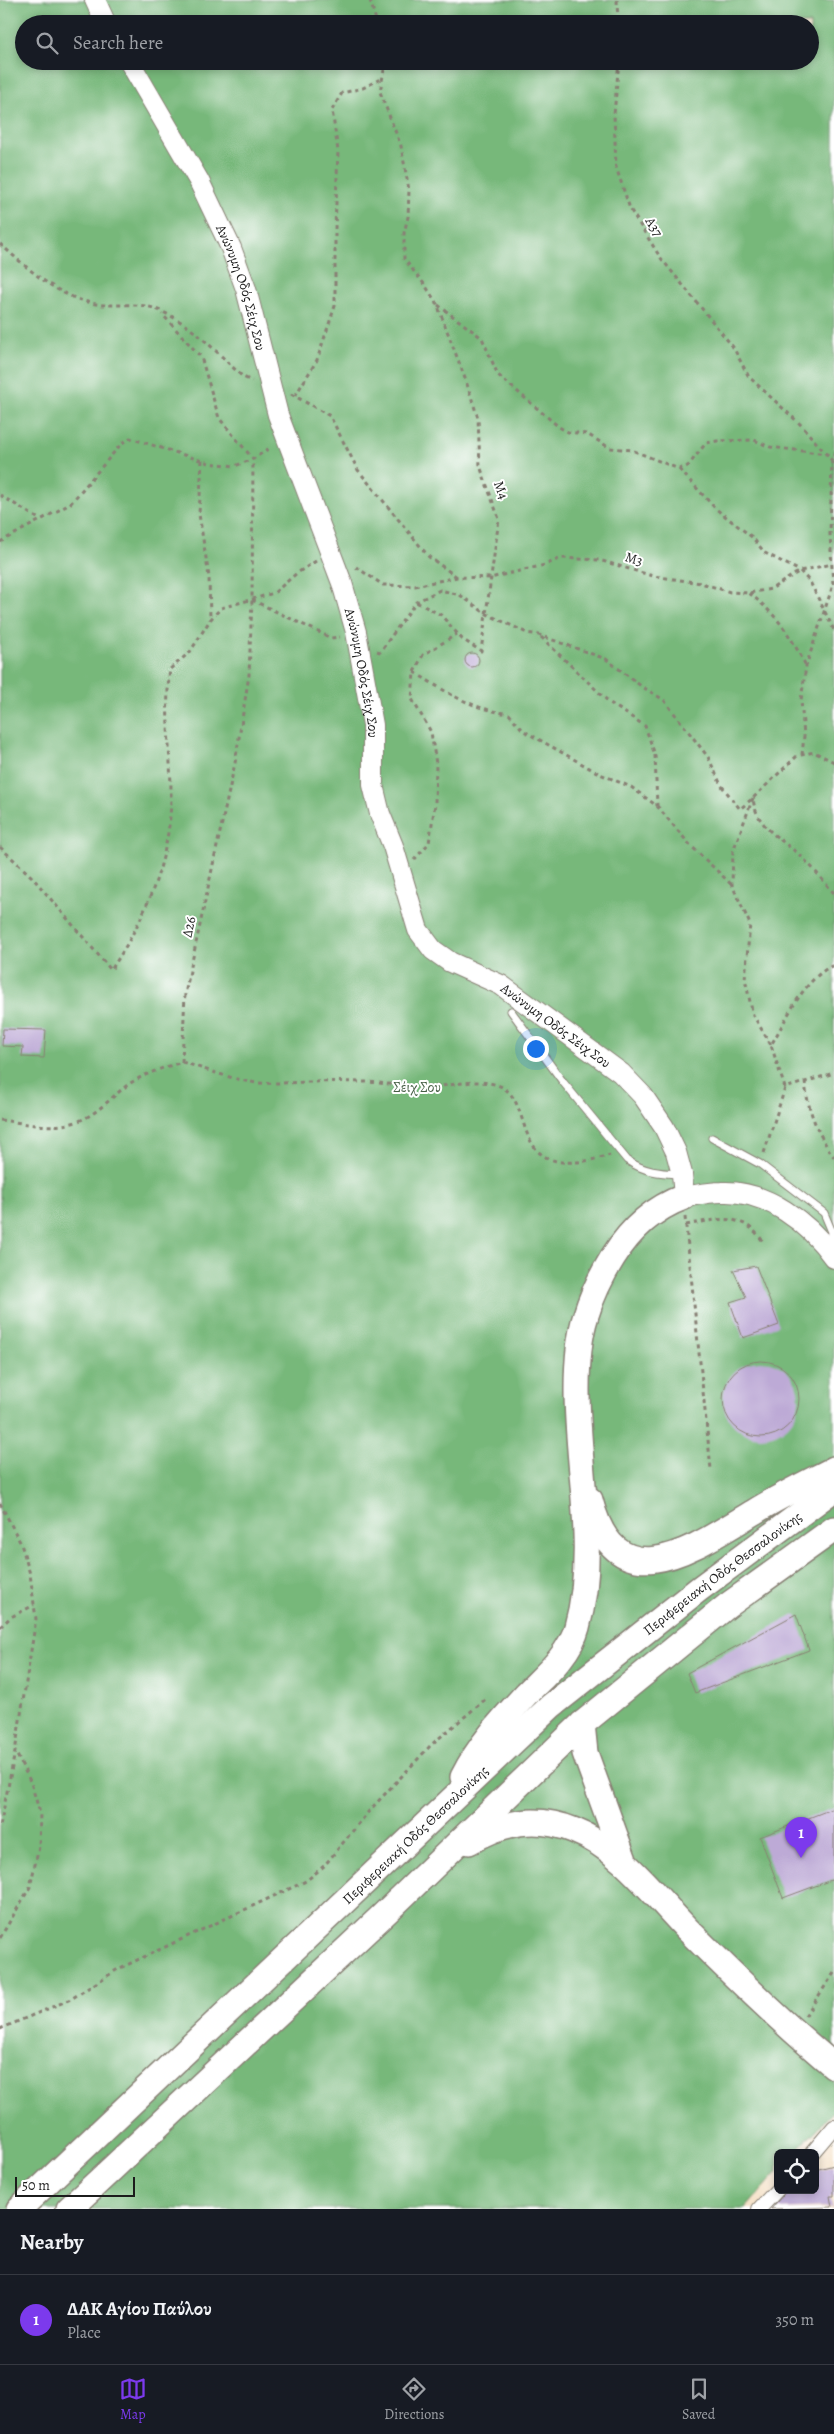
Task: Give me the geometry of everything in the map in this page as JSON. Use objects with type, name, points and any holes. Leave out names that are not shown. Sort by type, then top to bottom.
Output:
[{"type":"highway","points":[[453,1796],[475,1754],[512,1710],[560,1659],[577,1629],[586,1576],[577,1375],[586,1315],[606,1268],[629,1235],[683,1185]]},
{"type":"highway","points":[[580,1462],[592,1507],[608,1540],[625,1555],[651,1560],[668,1558],[702,1543],[780,1496],[834,1469]]},
{"type":"highway","name":"Περιφερειακή Οδός Θεσσαλονίκης","points":[[19,2209],[453,1796],[551,1706],[633,1640],[834,1489]]},
{"type":"highway","points":[[69,2209],[380,1918],[582,1724],[727,1606],[834,1529]]},
{"type":"highway","points":[[582,1724],[586,1753],[626,1866]]},
{"type":"highway","points":[[380,1918],[462,1846],[484,1834],[517,1822],[544,1821],[574,1830],[604,1847],[626,1866],[722,1964],[834,2066]]},
{"type":"street","points":[[94,0],[102,15]]},
{"type":"street","name":"Ανώνυμη Οδός Σέιχ Σου","points":[[134,70],[199,181],[231,248],[246,289],[270,389],[286,438],[331,552],[358,641],[373,725],[373,786],[380,814],[393,846],[418,930],[432,950],[450,962],[501,986],[622,1073],[643,1096],[664,1127],[676,1152],[683,1185]]},
{"type":"street","points":[[683,1185],[750,1195],[764,1200],[778,1207],[806,1227],[832,1255]]},
{"type":"street","points":[[822,2146],[834,2127]]},
{"type":"street","points":[[759,2209],[774,2193]]},
{"type":"lane","points":[[511,1011],[563,1082],[627,1160],[636,1167],[683,1185]]},
{"type":"lane","points":[[712,1138],[760,1164],[824,1213],[832,1232],[832,1255]]},
{"type":"path","points":[[370,0],[374,15]]},
{"type":"path","points":[[617,0],[618,15]]},
{"type":"path","points":[[295,396],[317,360],[335,306],[334,228],[338,151],[332,110],[342,93],[363,88],[383,78],[383,70]]},
{"type":"path","name":"Α37","points":[[618,70],[614,114],[616,167],[630,208],[660,257],[733,347],[749,376],[833,458]]},
{"type":"path","name":"M4","points":[[383,78],[380,92],[401,146],[409,190],[408,217],[404,233],[404,259],[425,285],[437,304],[466,381],[478,418],[480,466],[499,519],[481,651],[457,634]]},
{"type":"path","points":[[0,244],[40,278],[64,294],[95,304],[152,308],[191,328],[242,378],[270,389],[287,392],[330,416],[358,470],[430,557],[457,577]]},
{"type":"path","points":[[437,304],[482,338],[498,374],[559,426],[568,432],[587,434],[610,448],[632,450],[679,469],[716,509],[752,537],[765,553],[800,571],[810,582],[834,630]]},
{"type":"path","points":[[160,312],[201,357],[219,418],[253,459]]},
{"type":"path","points":[[0,542],[39,519],[70,504],[122,443],[130,438],[202,460],[235,466],[253,459],[286,438]]},
{"type":"path","points":[[679,469],[688,466],[706,443],[717,441],[754,440],[770,447],[833,458],[830,534],[833,585],[806,666],[801,700],[804,736],[802,755]]},
{"type":"path","name":"Δ26","points":[[182,1062],[185,994],[234,763],[249,675],[252,600],[253,459]]},
{"type":"path","points":[[202,460],[199,514],[209,577],[210,620]]},
{"type":"path","points":[[0,495],[39,519]]},
{"type":"path","points":[[0,847],[32,877],[111,970],[124,951],[150,901],[166,844],[172,796],[167,692],[170,669],[190,652],[210,620],[221,608],[274,593],[297,573],[331,552]]},
{"type":"path","name":"M3","points":[[331,552],[383,585],[415,586],[457,577],[490,578],[545,565],[560,558],[599,560],[653,576],[700,583],[730,592],[749,593],[772,589],[800,571],[832,564]]},
{"type":"path","points":[[252,600],[331,638],[348,636],[380,652],[416,602],[440,590],[460,596],[485,613],[528,633],[539,635],[606,659],[640,686],[664,700],[708,757],[721,785],[740,809],[797,756],[814,752],[834,762]]},
{"type":"path","points":[[749,593],[772,611],[791,637],[806,666]]},
{"type":"path","points":[[402,876],[429,843],[435,804],[436,764],[431,732],[412,699],[414,672],[423,656],[457,634],[441,615],[416,602]]},
{"type":"path","points":[[539,635],[610,704],[645,726],[655,755],[657,806]]},
{"type":"path","points":[[414,672],[455,698],[483,710],[509,714],[524,731],[600,774],[631,787],[657,806],[690,845],[732,885],[750,924],[745,979],[753,1015],[771,1045],[785,1088],[760,1164]]},
{"type":"path","points":[[732,885],[733,851],[753,798]]},
{"type":"path","points":[[753,798],[754,812],[762,824],[804,859],[834,893]]},
{"type":"path","points":[[771,1045],[808,986],[834,965]]},
{"type":"path","points":[[0,1120],[46,1126],[76,1122],[88,1117],[129,1084],[150,1072],[182,1062],[253,1083],[363,1082],[421,1088],[480,1082],[495,1084],[506,1089],[513,1098],[531,1143],[541,1154],[554,1162],[564,1163],[604,1157]]},
{"type":"path","points":[[785,1088],[834,1073]]},
{"type":"path","points":[[804,1081],[806,1098],[813,1120],[834,1157]]},
{"type":"path","points":[[683,1185],[711,1469]]},
{"type":"path","points":[[686,1224],[721,1219],[741,1221],[756,1230],[764,1243]]},
{"type":"path","points":[[0,1503],[21,1544],[30,1574],[36,1619],[15,1752],[0,1827]]},
{"type":"path","points":[[0,1627],[12,1617],[34,1605]]},
{"type":"path","points":[[0,2029],[71,1999],[118,1969],[306,1881],[324,1866],[369,1811],[432,1744],[487,1698]]},
{"type":"path","points":[[0,1938],[30,1887],[39,1848],[40,1813],[31,1783],[15,1752]]},
{"type":"path","points":[[794,2031],[834,1973]]},
{"type":"green space","name":"Σέιχ Σου","points":[[0,0],[834,0],[834,2112],[798,2149],[774,2149],[774,2176],[745,2209],[0,2209]]},
{"type":"building","points":[[472,653],[477,655],[479,660],[477,665],[472,667],[467,665],[465,660],[467,655]]},
{"type":"building","points":[[3,1029],[46,1030],[44,1058],[22,1057],[23,1047],[2,1046]]},
{"type":"building","points":[[756,1266],[779,1325],[743,1338],[730,1302],[746,1297],[733,1270]]},
{"type":"building","points":[[761,1361],[776,1364],[788,1372],[796,1384],[799,1399],[796,1414],[788,1426],[776,1434],[761,1437],[746,1434],[734,1426],[726,1414],[723,1399],[726,1384],[734,1372],[746,1364]]},
{"type":"building","points":[[796,1614],[809,1650],[695,1693],[687,1673]]},
{"type":"building","points":[[834,1808],[834,1879],[783,1898],[760,1837]]},
{"type":"building","points":[[834,2165],[834,2196],[830,2196],[832,2207],[771,2209],[784,2194],[819,2194],[819,2169]]},
{"type":"place","name":"ΔΑΚ Αγίου Παύλου","points":[[801,1858]]}]
